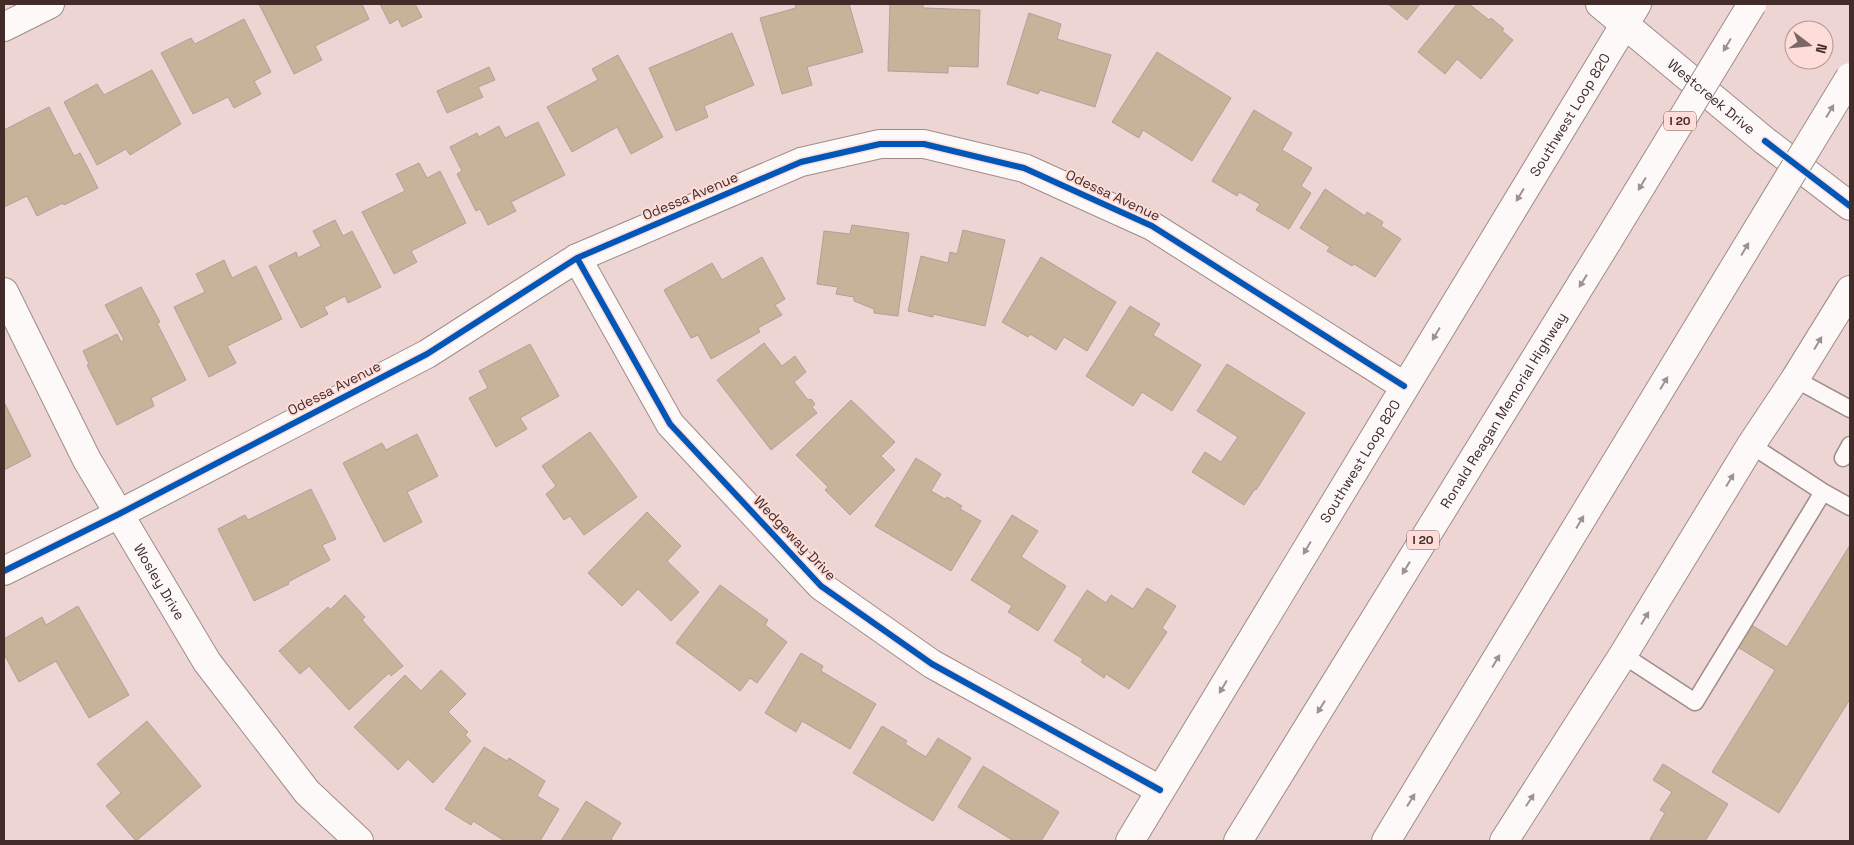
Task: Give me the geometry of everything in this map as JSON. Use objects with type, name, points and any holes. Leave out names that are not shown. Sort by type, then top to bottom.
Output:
[{"type":"main road","points":[[4,27],[50,4]]},
{"type":"main road","name":"Westcreek Drive","points":[[1600,4],[1630,14],[1765,141],[1850,206]]},
{"type":"main road","name":"Ronald Reagan Memorial Highway","points":[[1238,841],[1752,4]]},
{"type":"main road","name":"Southwest Loop 820","points":[[1130,841],[1630,14]]},
{"type":"main road","points":[[1386,841],[1850,77]]},
{"type":"main road","name":"Odessa Avenue","points":[[4,570],[119,514],[427,354],[577,258],[801,162],[880,144],[924,144],[1024,168],[1152,226],[1404,386]]},
{"type":"main road","name":"Wedgeway Drive","points":[[577,258],[670,424],[822,586],[932,664],[1160,790]]},
{"type":"main road","points":[[1504,841],[1623,654],[1751,445],[1796,379],[1850,290]]},
{"type":"main road","name":"Wosley Drive","points":[[4,292],[87,460],[207,662],[307,792],[359,841]]},
{"type":"lane","points":[[1796,379],[1850,409]]},
{"type":"lane","points":[[1751,445],[1850,507]]},
{"type":"lane","points":[[1623,654],[1695,702],[1824,492]]},
{"type":"building","points":[[259,4],[362,4],[369,19],[315,46],[322,60],[294,74]]},
{"type":"building","points":[[380,4],[415,4],[422,17],[402,27],[398,19],[390,24]]},
{"type":"building","points":[[795,4],[849,4],[863,52],[807,67],[812,85],[782,94],[760,18],[796,8]]},
{"type":"building","points":[[890,4],[923,4],[923,8],[980,10],[978,67],[948,66],[948,73],[888,71]]},
{"type":"building","points":[[1388,4],[1420,4],[1407,20]]},
{"type":"building","points":[[1457,4],[1469,4],[1489,20],[1491,18],[1513,40],[1481,79],[1457,59],[1445,74],[1418,52]]},
{"type":"building","points":[[1029,13],[1061,24],[1057,39],[1111,55],[1095,107],[1040,90],[1038,94],[1007,84]]},
{"type":"building","points":[[244,19],[271,72],[254,81],[261,94],[234,108],[228,97],[193,114],[161,53],[191,38],[195,44]]},
{"type":"building","points":[[732,33],[754,85],[704,106],[708,117],[676,131],[649,68]]},
{"type":"building","points":[[1157,52],[1231,98],[1192,161],[1143,130],[1139,138],[1112,122]]},
{"type":"building","points":[[618,55],[663,137],[631,154],[617,127],[572,152],[547,107],[598,80],[592,69]]},
{"type":"building","points":[[489,67],[495,80],[478,87],[483,97],[447,113],[437,91]]},
{"type":"building","points":[[152,70],[181,124],[130,155],[126,149],[97,165],[64,102],[97,84],[104,95]]},
{"type":"building","points":[[49,107],[74,156],[80,153],[98,188],[37,216],[27,196],[4,207],[4,130]]},
{"type":"building","points":[[1254,110],[1292,133],[1282,150],[1312,168],[1301,186],[1311,193],[1289,229],[1256,210],[1260,204],[1239,192],[1237,196],[1212,181]]},
{"type":"building","points":[[538,122],[565,175],[511,202],[516,211],[488,225],[480,209],[476,211],[457,174],[462,171],[450,147],[477,133],[479,137],[499,126],[505,138]]},
{"type":"building","points":[[419,163],[427,178],[440,171],[466,223],[411,251],[417,262],[394,274],[362,212],[405,191],[396,174]]},
{"type":"building","points":[[1325,189],[1365,216],[1367,212],[1383,222],[1381,226],[1401,239],[1375,277],[1327,251],[1330,247],[1300,228]]},
{"type":"building","points":[[335,220],[343,236],[352,231],[381,287],[348,303],[345,296],[324,307],[328,314],[301,328],[269,266],[296,252],[298,258],[321,246],[313,231]]},
{"type":"building","points":[[852,225],[909,233],[898,316],[874,313],[874,309],[854,301],[854,297],[836,294],[838,287],[817,284],[824,231],[850,234]]},
{"type":"building","points":[[963,230],[1005,240],[985,326],[933,314],[933,317],[908,311],[921,256],[948,263],[950,252],[957,254]]},
{"type":"building","points":[[762,257],[785,299],[775,305],[782,315],[758,328],[760,332],[711,359],[698,335],[691,338],[664,290],[712,263],[722,280]]},
{"type":"building","points":[[1041,257],[1116,302],[1087,351],[1064,337],[1056,350],[1030,334],[1028,337],[1002,322]]},
{"type":"building","points":[[224,260],[232,278],[256,266],[282,319],[227,346],[236,363],[209,377],[174,307],[205,292],[196,274]]},
{"type":"building","points":[[141,287],[160,322],[157,323],[186,380],[151,398],[154,406],[117,425],[87,365],[89,364],[83,351],[117,334],[121,342],[124,340],[105,305]]},
{"type":"building","points":[[1130,306],[1160,324],[1153,335],[1201,365],[1172,411],[1142,392],[1133,406],[1086,376]]},
{"type":"building","points":[[764,343],[782,366],[795,356],[806,372],[794,382],[808,400],[811,399],[815,404],[812,407],[817,413],[771,450],[717,380]]},
{"type":"building","points":[[530,344],[559,396],[520,418],[527,429],[496,447],[469,398],[488,388],[479,371]]},
{"type":"building","points":[[1227,364],[1305,413],[1256,490],[1244,505],[1192,472],[1205,452],[1221,462],[1238,437],[1197,411]]},
{"type":"building","points":[[851,400],[895,442],[881,456],[895,470],[850,515],[825,490],[828,487],[796,455]]},
{"type":"building","points":[[4,402],[31,456],[4,470]]},
{"type":"building","points":[[590,432],[637,497],[584,535],[570,516],[564,520],[546,494],[556,486],[542,466]]},
{"type":"building","points":[[417,434],[438,476],[407,492],[422,522],[384,542],[343,463],[382,443],[386,450]]},
{"type":"building","points":[[916,458],[941,474],[931,491],[945,499],[947,497],[962,506],[960,509],[981,521],[951,571],[875,526]]},
{"type":"building","points":[[311,489],[336,539],[322,545],[330,560],[288,582],[289,584],[254,601],[218,529],[245,515],[248,520]]},
{"type":"building","points":[[647,512],[681,546],[667,561],[699,592],[671,621],[638,589],[622,606],[588,573]]},
{"type":"building","points":[[1012,515],[1038,531],[1021,557],[1066,586],[1038,631],[1008,612],[1012,606],[971,580]]},
{"type":"building","points":[[1850,545],[1850,699],[1779,813],[1712,772],[1775,670],[1736,646],[1750,624],[1787,647]]},
{"type":"building","points":[[720,585],[768,620],[765,625],[787,642],[757,683],[750,678],[740,691],[676,643]]},
{"type":"building","points":[[1147,588],[1176,606],[1162,628],[1167,632],[1129,689],[1106,674],[1104,678],[1081,662],[1083,659],[1054,641],[1087,590],[1106,603],[1111,595],[1133,609]]},
{"type":"building","points":[[345,595],[365,617],[362,620],[403,666],[391,676],[389,673],[349,710],[309,666],[300,674],[279,651],[328,607],[330,610]]},
{"type":"building","points":[[78,606],[129,695],[89,718],[56,661],[19,682],[4,654],[4,639],[42,617],[46,625]]},
{"type":"building","points":[[801,653],[823,666],[821,671],[876,704],[850,749],[802,721],[796,732],[765,713]]},
{"type":"building","points":[[441,670],[466,694],[448,712],[468,732],[465,735],[471,741],[433,783],[408,759],[398,770],[354,727],[405,675],[421,691]]},
{"type":"building","points":[[147,721],[201,786],[136,841],[106,806],[121,793],[97,764]]},
{"type":"building","points":[[882,726],[907,741],[905,744],[926,757],[938,738],[971,758],[933,821],[853,773]]},
{"type":"building","points":[[484,747],[507,761],[509,758],[545,781],[537,796],[559,809],[540,841],[505,841],[473,821],[471,825],[445,809]]},
{"type":"building","points":[[1663,764],[1728,804],[1705,841],[1654,841],[1650,839],[1665,813],[1660,810],[1672,792],[1653,780]]},
{"type":"building","points":[[983,766],[1059,812],[1041,841],[1014,841],[958,807]]},
{"type":"building","points":[[586,801],[621,823],[611,839],[614,841],[561,841]]},
{"type":"cycle path","points":[[1765,141],[1850,206]]},
{"type":"cycle path","points":[[4,571],[119,514],[427,354],[577,258],[801,162],[880,144],[924,144],[1024,168],[1152,226],[1404,386]]},
{"type":"cycle path","points":[[577,258],[670,424],[821,586],[932,664],[1160,790]]}]
